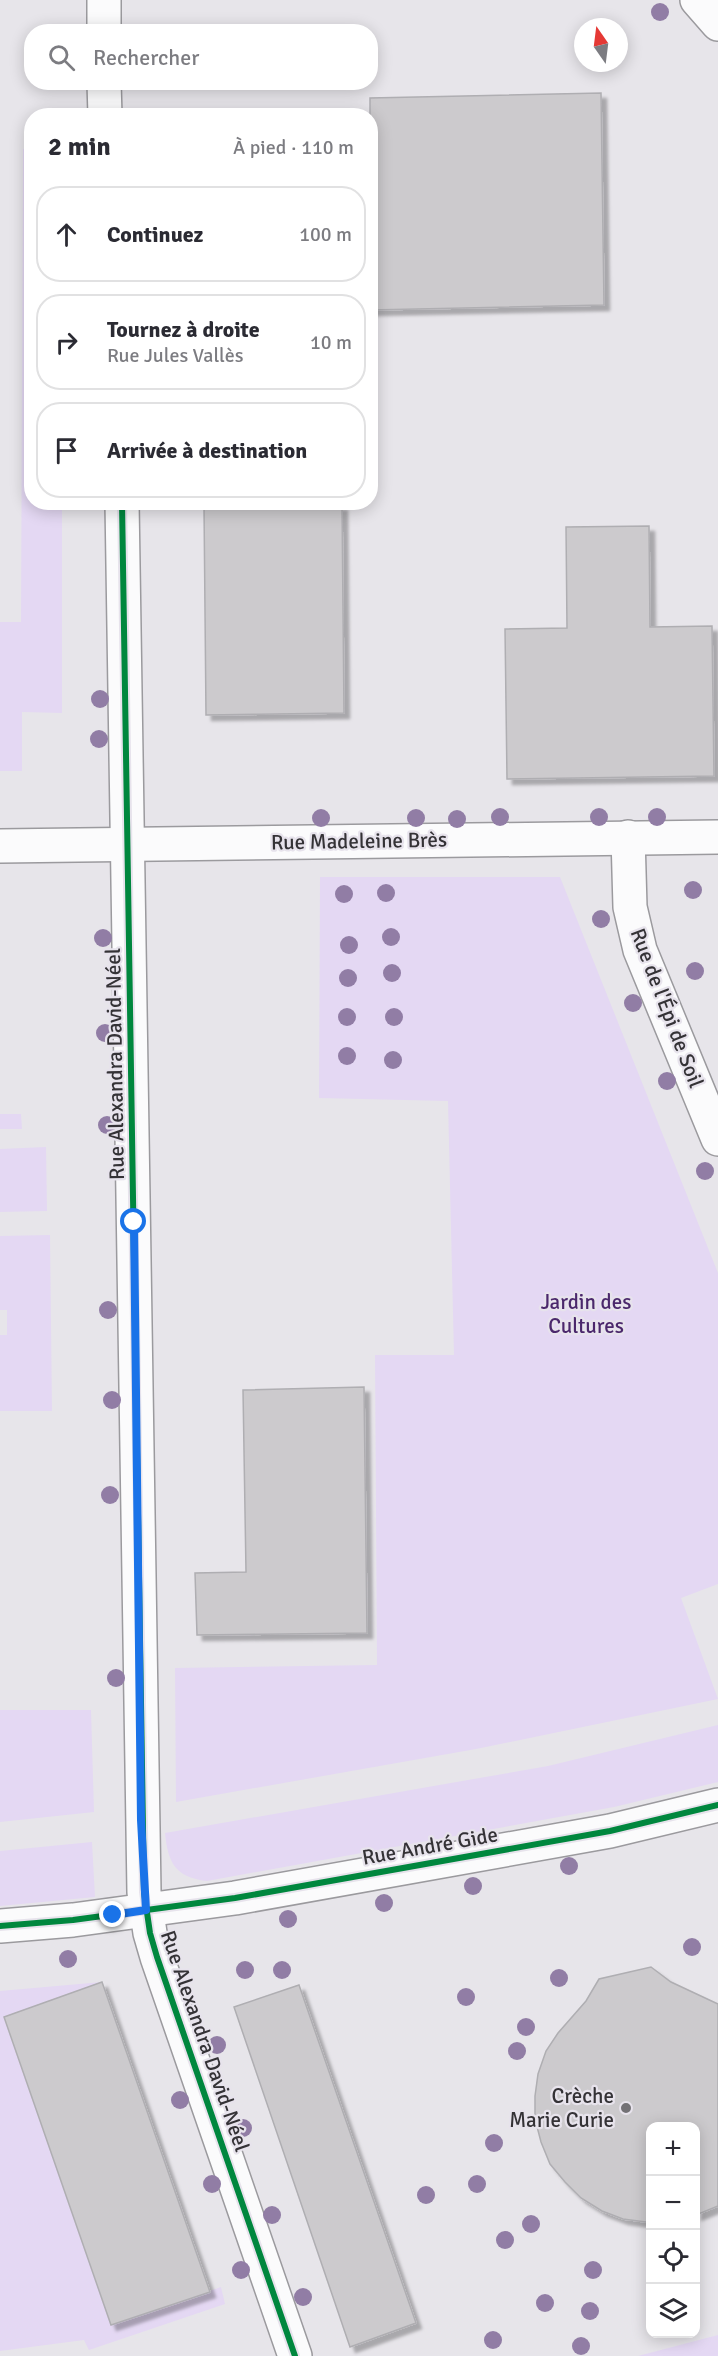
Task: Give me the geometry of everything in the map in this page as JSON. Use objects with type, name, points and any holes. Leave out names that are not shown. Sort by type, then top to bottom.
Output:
[{"type":"street","points":[[104,0],[104,24]]},
{"type":"street","points":[[697,0],[718,24]]},
{"type":"street","points":[[104,90],[105,108]]},
{"type":"street","name":"Rue Alexandra David-Néel","points":[[122,510],[129,845],[141,1831],[146,1910],[157,1957],[295,2356]]},
{"type":"street","name":"Rue de l'Épi de Soil","points":[[628,837],[630,907],[640,950],[718,1139]]},
{"type":"street","name":"Rue Madeleine Brès","points":[[0,846],[718,837]]},
{"type":"street","name":"Rue André Gide","points":[[0,1926],[235,1898],[610,1831],[718,1805]]},
{"type":"green space","points":[[24,149],[24,510],[62,510],[62,713],[22,712],[22,771],[0,771],[0,622],[21,622]]},
{"type":"green space","name":"Jardin des Cultures","points":[[320,877],[560,877],[718,1273],[718,1584],[681,1598],[718,1699],[476,1749],[176,1802],[175,1668],[377,1665],[375,1355],[454,1355],[448,1101],[319,1098]]},
{"type":"green space","points":[[0,1114],[21,1114],[22,1129],[0,1129]]},
{"type":"green space","points":[[46,1147],[47,1211],[0,1212],[0,1149]]},
{"type":"green space","points":[[50,1235],[52,1411],[0,1411],[0,1335],[7,1335],[7,1310],[0,1310],[0,1236]]},
{"type":"green space","points":[[0,1710],[91,1710],[94,1812],[0,1822]]},
{"type":"green space","points":[[718,1725],[718,1782],[614,1807],[207,1881],[180,1872],[168,1853],[165,1833],[548,1766]]},
{"type":"green space","points":[[92,1842],[95,1897],[0,1906],[0,1851]]},
{"type":"green space","points":[[102,1982],[4,2018],[111,2325],[221,2287],[225,2304],[89,2350],[84,2340],[0,2351],[0,1991]]},
{"type":"green space","points":[[718,2335],[718,2356],[638,2356]]},
{"type":"building","points":[[601,93],[604,305],[378,310],[378,108],[370,108],[370,98]]},
{"type":"building","points":[[204,510],[342,510],[344,713],[206,715]]},
{"type":"building","points":[[649,526],[650,627],[712,626],[714,776],[507,779],[505,629],[567,628],[566,527]]},
{"type":"building","points":[[364,1387],[367,1633],[197,1635],[195,1573],[246,1572],[243,1390]]},
{"type":"building","name":"Crèche Marie Curie","points":[[651,1967],[671,1982],[718,2004],[718,2206],[700,2213],[700,2122],[646,2122],[646,2222],[623,2219],[602,2211],[581,2198],[550,2164],[535,2119],[538,2074],[546,2051],[558,2033],[586,2001],[599,1979]]},
{"type":"building","points":[[102,1982],[210,2292],[111,2325],[4,2017]]},
{"type":"building","points":[[299,1985],[416,2323],[350,2347],[234,2007]]},
{"type":"cycle path","points":[[122,510],[144,1892],[150,1933],[157,1957],[295,2356]]},
{"type":"cycle path","points":[[0,1926],[73,1920],[235,1898],[610,1831],[718,1805]]},
{"type":"place","name":"Crèche Marie Curie","points":[[626,2108]]},
{"type":"route","points":[[113,1915],[146,1910],[141,1820],[134,1222]]}]
